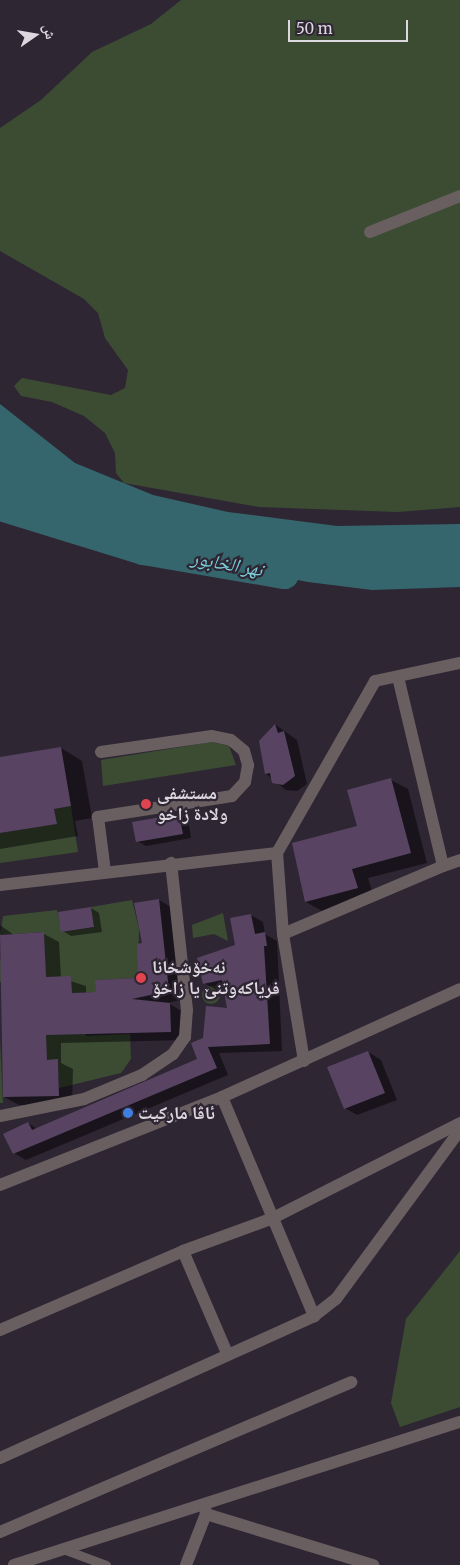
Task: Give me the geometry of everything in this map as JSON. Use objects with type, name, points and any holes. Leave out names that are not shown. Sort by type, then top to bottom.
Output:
[{"type":"street","points":[[370,232],[460,196]]},
{"type":"street","points":[[304,1061],[283,934],[277,853],[375,681],[460,663]]},
{"type":"street","points":[[398,677],[443,866]]},
{"type":"street","points":[[101,752],[212,736],[231,740],[244,751],[248,765],[245,782],[232,796],[98,817],[105,872]]},
{"type":"street","points":[[0,885],[170,863],[277,853]]},
{"type":"street","points":[[283,934],[460,860]]},
{"type":"street","points":[[0,1116],[90,1097],[142,1075],[177,1048],[185,1037],[187,1010],[170,863]]},
{"type":"street","points":[[0,1185],[222,1097],[460,990]]},
{"type":"street","points":[[222,1097],[314,1316]]},
{"type":"street","points":[[0,1330],[183,1251],[273,1218],[460,1123]]},
{"type":"street","points":[[0,1458],[227,1353],[314,1316],[336,1299],[460,1130]]},
{"type":"street","points":[[183,1251],[227,1353]]},
{"type":"street","points":[[0,1532],[351,1382]]},
{"type":"street","points":[[14,1565],[63,1549],[205,1509],[460,1422]]},
{"type":"street","points":[[205,1509],[368,1564]]},
{"type":"street","points":[[186,1565],[205,1509]]},
{"type":"lane","points":[[63,1549],[106,1565]]},
{"type":"shaded area","points":[[181,0],[460,0],[460,507],[398,512],[259,507],[124,483],[116,473],[115,453],[105,433],[84,416],[52,402],[21,396],[14,386],[22,378],[111,395],[125,388],[128,370],[105,338],[98,313],[84,299],[0,251],[0,128],[41,100],[92,52],[151,24]]},
{"type":"shaded area","points":[[211,742],[229,746],[236,765],[103,786],[101,760]]},
{"type":"shaded area","points":[[71,806],[78,852],[0,863],[0,833],[56,824],[54,809]]},
{"type":"shaded area","points":[[132,900],[139,929],[138,978],[96,980],[96,992],[72,993],[15,980],[0,982],[0,960],[45,957],[44,932],[0,935],[3,916],[57,910],[62,932],[94,927],[91,907]]},
{"type":"shaded area","points":[[223,913],[228,941],[214,934],[193,938],[192,925]]},
{"type":"shaded area","points":[[207,986],[215,986],[220,991],[218,1002],[207,1004],[202,999],[202,991]]},
{"type":"shaded area","points":[[85,1021],[86,1036],[130,1034],[131,1059],[121,1073],[59,1088],[58,1060],[47,1060],[33,1035]]},
{"type":"shaded area","points":[[0,1039],[3,1103],[0,1103]]},
{"type":"shaded area","points":[[460,1251],[460,1407],[400,1427],[391,1403],[406,1319]]},
{"type":"water","name":"نهر الخابور","points":[[0,404],[75,463],[153,495],[228,512],[337,526],[460,524],[460,587],[372,590],[308,582],[197,560],[0,503]]},
{"type":"building","points":[[275,724],[278,733],[284,731],[295,776],[283,785],[272,783],[270,773],[265,774],[259,741]]},
{"type":"building","points":[[61,747],[71,806],[54,809],[57,824],[0,833],[0,757]]},
{"type":"building","points":[[391,778],[411,853],[352,869],[358,888],[305,902],[292,843],[357,826],[347,790]]},
{"type":"building","points":[[179,814],[183,834],[136,842],[132,822]]},
{"type":"building","points":[[159,899],[169,991],[132,999],[170,1003],[171,1032],[46,1035],[47,1060],[58,1059],[59,1096],[3,1097],[0,935],[44,932],[46,977],[71,976],[72,993],[96,992],[95,980],[138,978],[137,944],[142,943],[134,903]]},
{"type":"building","points":[[91,907],[94,927],[61,932],[58,912]]},
{"type":"building","points":[[251,914],[255,934],[265,932],[267,946],[264,946],[270,1044],[208,1047],[217,1068],[13,1154],[3,1134],[28,1122],[32,1130],[197,1059],[191,1043],[203,1038],[206,1006],[227,1008],[222,980],[203,984],[197,958],[235,945],[230,918]]},
{"type":"building","points":[[368,1051],[385,1093],[344,1109],[327,1067]]},
{"type":"waterway","name":"نهر الخابور","points":[[0,506],[143,550],[284,574]]},
{"type":"place","name":"مستشفى ولادة زاخو","points":[[146,804]]},
{"type":"place","name":"نه‌خۆشخانا فرياكه‌وتنێ يا زاخۆ","points":[[141,978]]},
{"type":"place","name":"ئاڤا ماركيت","points":[[128,1113]]}]
